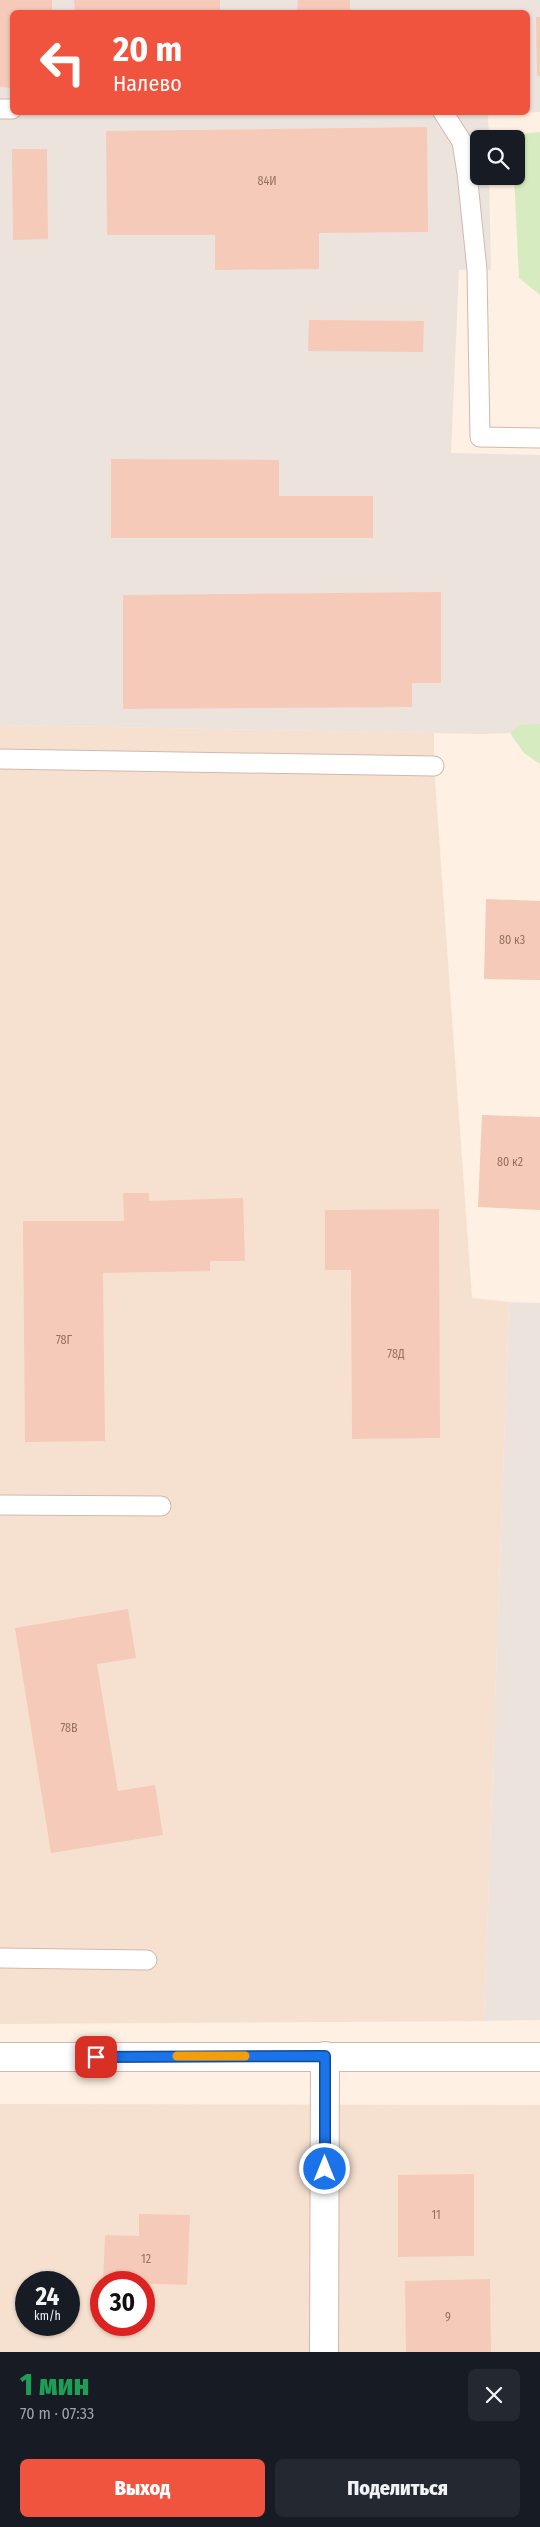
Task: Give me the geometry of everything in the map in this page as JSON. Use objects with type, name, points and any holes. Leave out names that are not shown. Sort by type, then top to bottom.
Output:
[{"type":"street","points":[[324,2352],[325,2056]]},
{"type":"street","points":[[0,2057],[540,2056]]},
{"type":"lane","points":[[446,115],[462,142],[467,173],[477,270],[480,437],[540,438]]},
{"type":"lane","points":[[0,759],[434,766]]},
{"type":"lane","points":[[0,1505],[161,1506]]},
{"type":"lane","points":[[0,1958],[146,1960]]},
{"type":"shaded area","points":[[0,0],[540,0],[540,112],[530,112],[530,10],[10,10],[10,115],[488,115],[489,130],[470,130],[470,185],[489,185],[491,270],[459,270],[451,453],[540,455],[540,732],[482,734],[0,725]]},
{"type":"shaded area","points":[[0,725],[434,733],[434,766],[472,1298],[509,1302],[484,2021],[0,2024]]},
{"type":"shaded area","points":[[509,1302],[540,1303],[540,2020],[484,2021]]},
{"type":"shaded area","points":[[0,2104],[540,2105],[540,2352],[0,2352]]},
{"type":"green space","points":[[540,132],[540,295],[519,278],[514,185],[525,185],[525,134]]},
{"type":"green space","points":[[540,724],[540,764],[524,753],[510,733],[519,725]]},
{"type":"building","points":[[0,0],[52,0],[52,10],[10,10],[10,88],[0,87]]},
{"type":"building","points":[[74,0],[220,0],[220,10],[75,10]]},
{"type":"building","points":[[298,0],[350,0],[350,10],[297,10]]},
{"type":"building","points":[[536,17],[540,17],[540,76],[537,76]]},
{"type":"building","points":[[427,127],[428,232],[319,233],[319,269],[215,270],[215,235],[107,235],[106,131]]},
{"type":"building","points":[[12,149],[47,149],[48,239],[13,240]]},
{"type":"building","points":[[309,320],[424,321],[423,352],[308,351]]},
{"type":"building","points":[[111,459],[279,460],[279,496],[373,496],[373,538],[111,538]]},
{"type":"building","points":[[441,592],[441,683],[412,683],[412,707],[123,709],[123,595]]},
{"type":"building","points":[[486,899],[540,901],[540,980],[484,979]]},
{"type":"building","points":[[482,1115],[540,1117],[540,1210],[478,1207]]},
{"type":"building","points":[[123,1193],[149,1193],[149,1201],[243,1198],[245,1261],[210,1261],[210,1271],[103,1273],[105,1441],[25,1442],[23,1221],[124,1221]]},
{"type":"building","points":[[439,1209],[440,1438],[352,1439],[351,1270],[325,1270],[325,1210]]},
{"type":"building","points":[[128,1609],[136,1658],[97,1664],[118,1791],[155,1785],[163,1835],[51,1853],[15,1628]]},
{"type":"building","points":[[474,2174],[474,2256],[398,2257],[398,2175]]},
{"type":"building","points":[[139,2214],[190,2215],[187,2285],[155,2284],[155,2271],[103,2271],[105,2235],[139,2236]]},
{"type":"building","points":[[490,2279],[491,2352],[406,2352],[405,2281]]},
{"type":"slow traffic","points":[[177,2056],[245,2056]]},
{"type":"route","points":[[96,2057],[325,2056],[325,2169]]}]
